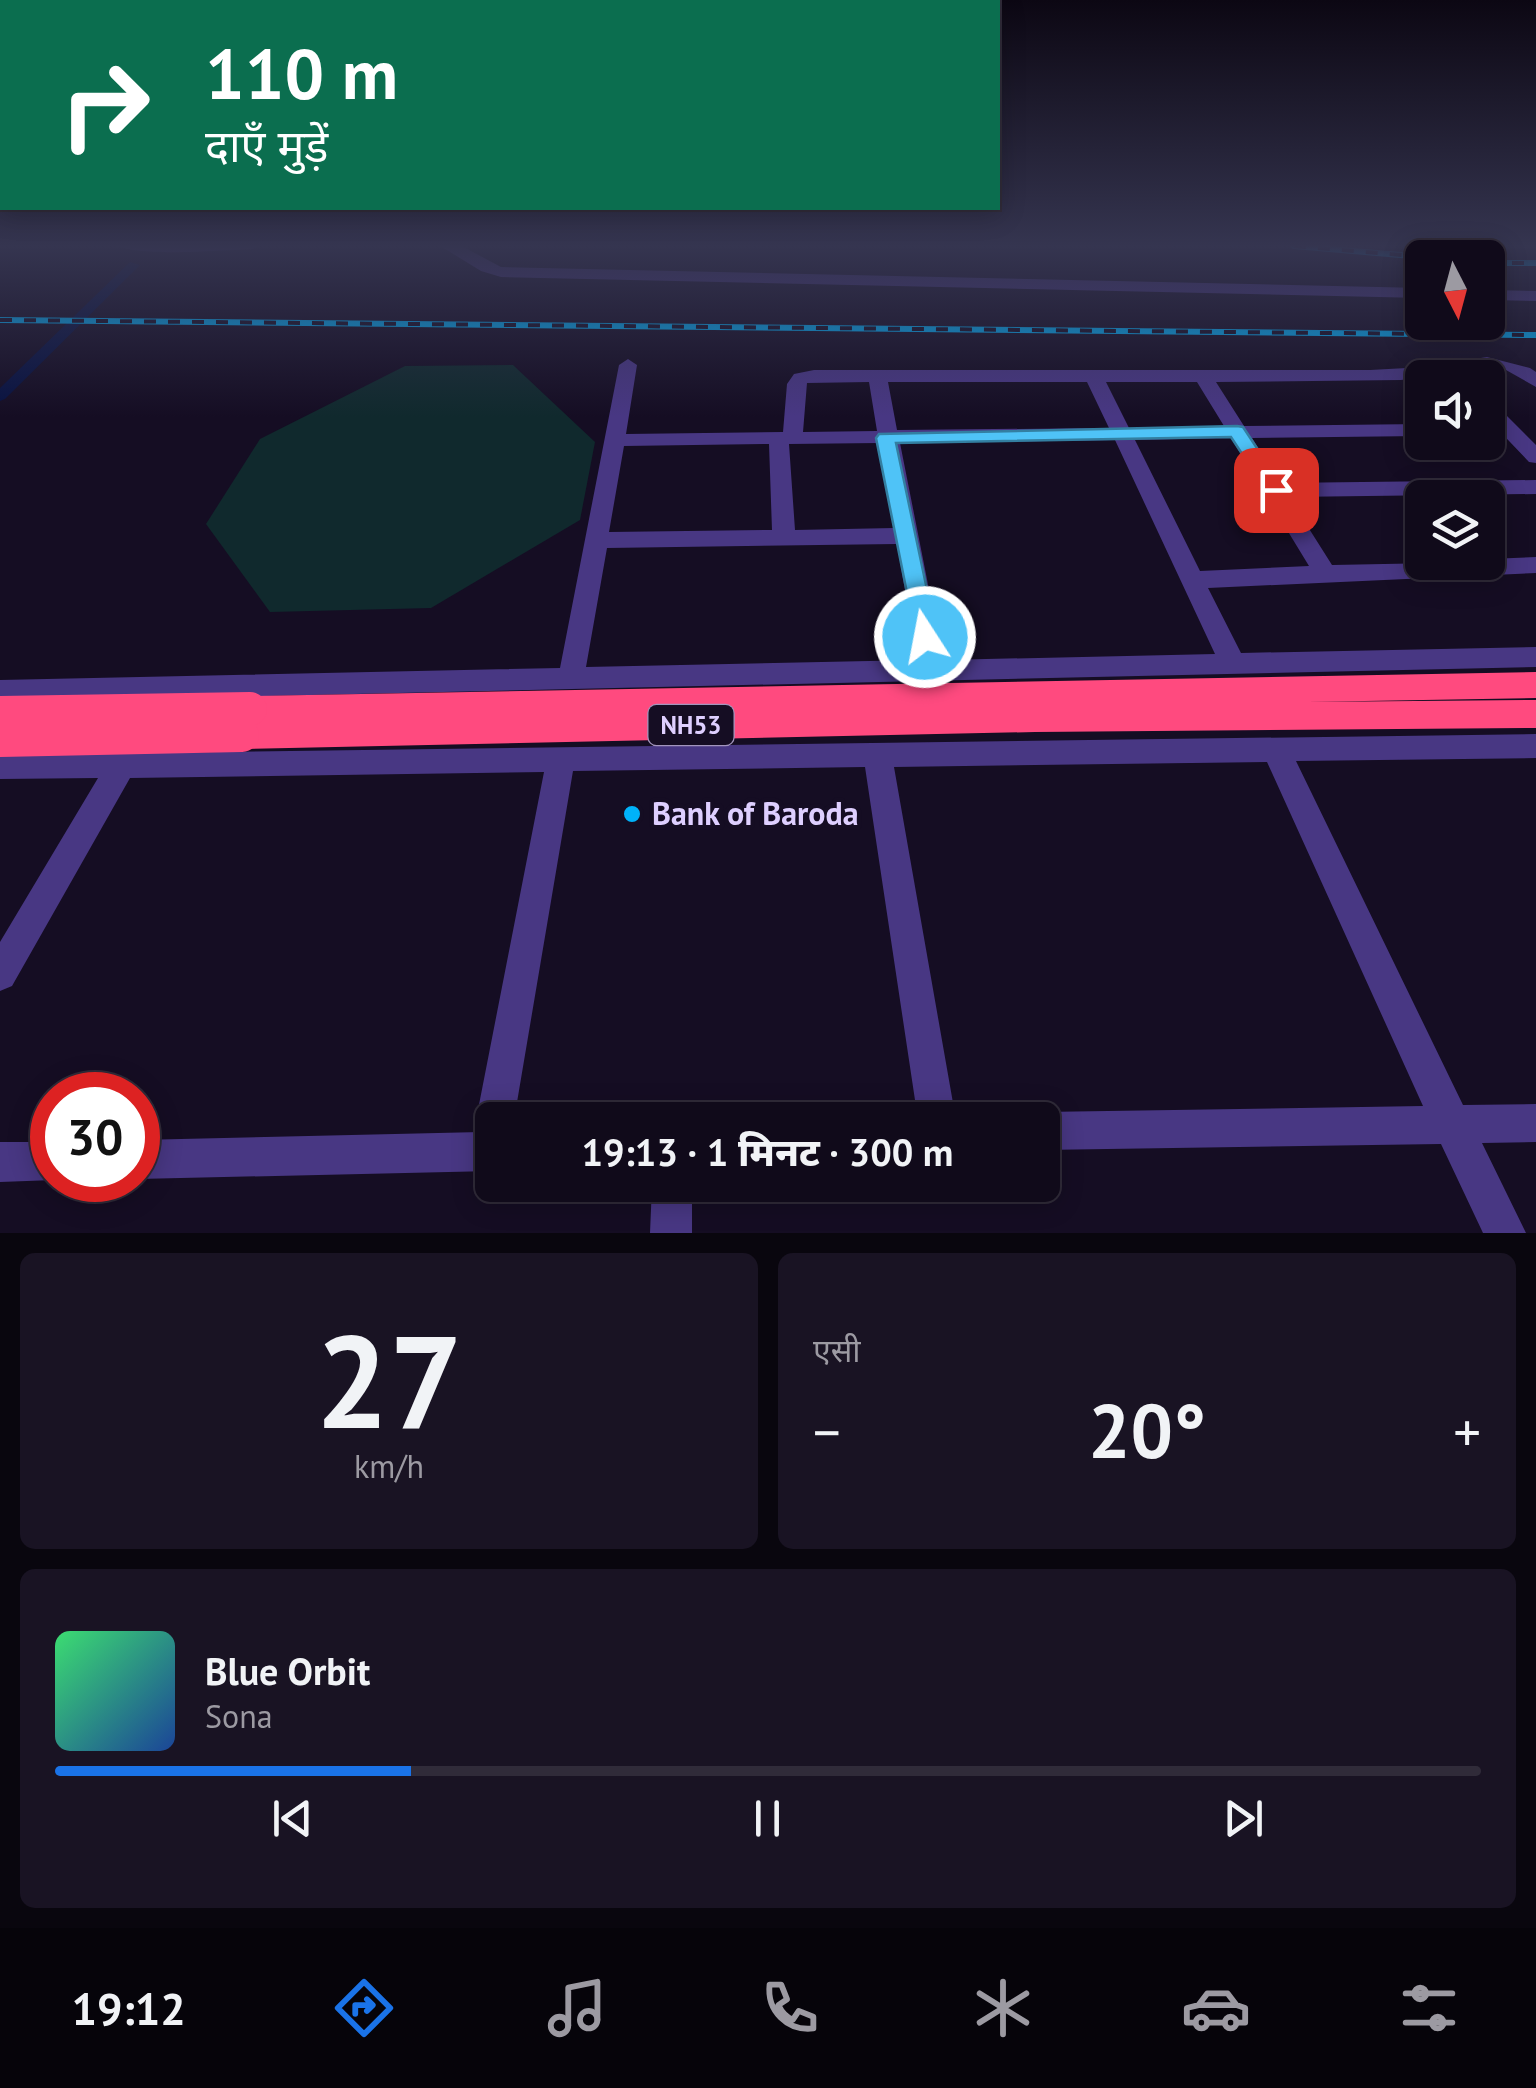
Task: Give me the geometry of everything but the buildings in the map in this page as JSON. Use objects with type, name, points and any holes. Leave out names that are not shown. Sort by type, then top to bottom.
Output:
[{"type":"highway","name":"NH53","points":[[0,741],[1138,705],[1536,684]]},
{"type":"highway","name":"NH53","points":[[0,713],[1138,705],[1536,714]]},
{"type":"street","points":[[1505,363],[1511,363],[1536,381]]},
{"type":"street","points":[[571,680],[628,365]]},
{"type":"street","points":[[1201,373],[1326,573]]},
{"type":"street","points":[[1093,374],[1234,664]]},
{"type":"street","points":[[784,536],[786,439],[797,380],[877,375],[1405,375]]},
{"type":"street","points":[[877,375],[932,671]]},
{"type":"street","points":[[1505,429],[1536,428]]},
{"type":"street","points":[[615,440],[1405,430]]},
{"type":"street","points":[[1505,434],[1536,456]]},
{"type":"street","points":[[1276,490],[1536,487]]},
{"type":"street","points":[[597,540],[905,536]]},
{"type":"street","points":[[1192,580],[1536,565]]},
{"type":"street","points":[[0,691],[1536,657]]},
{"type":"street","points":[[0,741],[35,690]]},
{"type":"street","points":[[0,767],[878,758],[1536,746]]},
{"type":"street","points":[[1276,750],[1450,1126],[1505,1233]]},
{"type":"street","points":[[878,758],[935,1102]]},
{"type":"street","points":[[499,1102],[561,760]]},
{"type":"street","points":[[0,974],[123,763]]},
{"type":"street","points":[[1060,1131],[1536,1123]]},
{"type":"street","points":[[160,1158],[475,1140]]},
{"type":"street","points":[[0,1162],[30,1161]]},
{"type":"street","points":[[671,1233],[672,1202]]},
{"type":"green space","points":[[513,365],[595,442],[580,520],[431,608],[270,612],[206,524],[260,439],[405,366]]},
{"type":"waterway","points":[[0,396],[97,302]]},
{"type":"railway","points":[[0,320],[1536,335]]},
{"type":"place","name":"Bank of Baroda","points":[[632,814]]},
{"type":"route","points":[[925,637],[886,438],[1237,431],[1276,490]]}]
